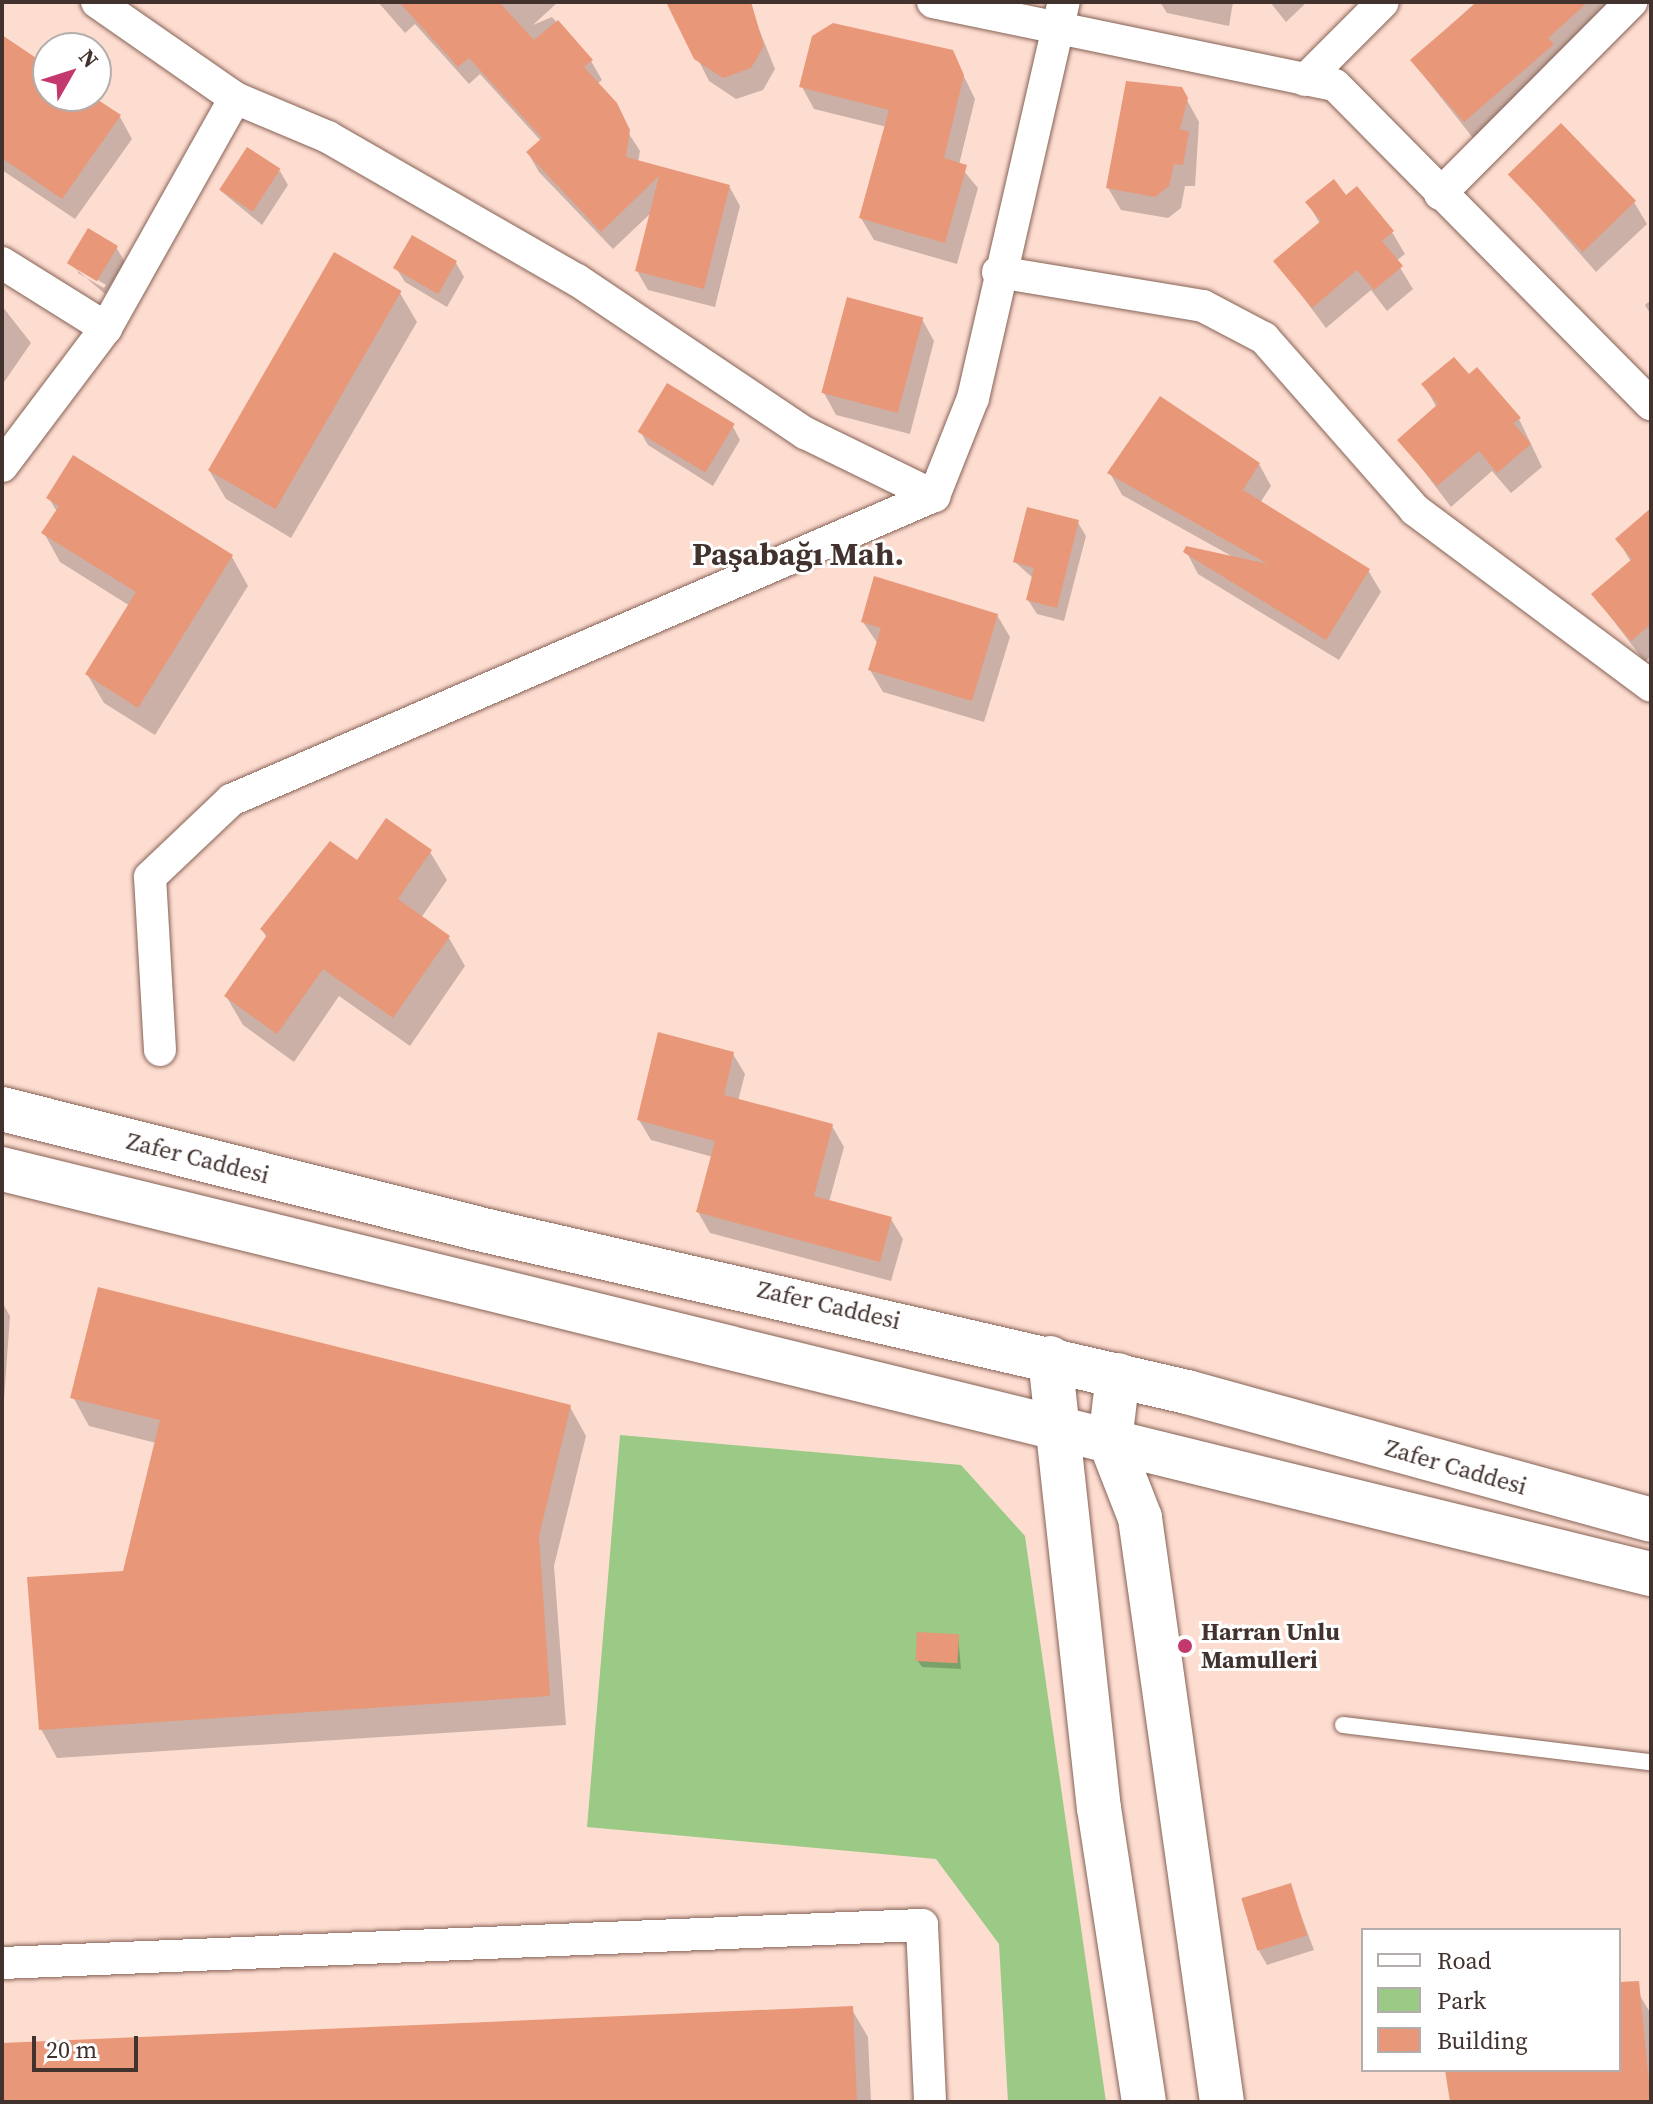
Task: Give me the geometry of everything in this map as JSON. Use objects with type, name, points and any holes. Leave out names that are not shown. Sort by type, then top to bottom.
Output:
[{"type":"main road","name":"Zafer Caddesi","points":[[2,1109],[475,1228],[1050,1358],[1651,1520]]},
{"type":"main road","points":[[2,1169],[1651,1574]]},
{"type":"main road","points":[[1050,1358],[1099,1808],[1144,2102]]},
{"type":"main road","points":[[1118,1375],[1110,1441],[1140,1518],[1222,2102]]},
{"type":"street","points":[[97,2],[235,98],[328,137],[577,280],[805,433],[934,496]]},
{"type":"street","points":[[933,2],[1060,17],[1335,85],[1651,404]]},
{"type":"street","points":[[1305,80],[1383,2]]},
{"type":"street","points":[[1440,194],[1631,2]]},
{"type":"street","points":[[160,1050],[150,877],[231,800],[934,496],[973,398],[998,272],[1060,17]]},
{"type":"street","points":[[2,466],[106,328],[235,98]]},
{"type":"street","points":[[2,263],[106,328]]},
{"type":"street","points":[[998,272],[1203,306],[1264,338],[1415,510],[1651,686]]},
{"type":"street","points":[[2,1963],[922,1925],[930,2102]]},
{"type":"lane","points":[[1343,1725],[1651,1762]]},
{"type":"green space","points":[[620,1435],[961,1465],[1025,1536],[1106,2102],[1008,2102],[999,1944],[936,1859],[587,1827]]},
{"type":"building","points":[[399,2],[499,2],[534,40],[558,20],[593,60],[584,67],[617,103],[630,130],[626,157],[730,185],[704,289],[635,271],[659,176],[601,232],[526,152],[542,138],[469,58],[458,67]]},
{"type":"building","points":[[666,2],[751,2],[764,46],[751,68],[723,78],[694,59]]},
{"type":"building","points":[[1477,2],[1588,2],[1548,38],[1554,44],[1464,122],[1410,60]]},
{"type":"building","points":[[833,23],[953,50],[964,75],[944,158],[967,165],[945,243],[859,218],[889,110],[799,87],[812,36]]},
{"type":"building","points":[[2,35],[32,55],[32,112],[112,112],[112,109],[121,115],[62,199],[2,158]]},
{"type":"building","points":[[1126,81],[1182,87],[1188,98],[1180,129],[1189,132],[1183,165],[1174,164],[1169,186],[1155,197],[1106,188]]},
{"type":"building","points":[[1561,123],[1636,201],[1583,252],[1508,174]]},
{"type":"building","points":[[247,147],[281,169],[253,212],[219,190]]},
{"type":"building","points":[[1334,179],[1346,195],[1357,186],[1394,231],[1382,241],[1403,266],[1374,290],[1357,270],[1312,308],[1273,261],[1321,221],[1305,202]]},
{"type":"building","points":[[88,228],[118,246],[97,281],[67,263]]},
{"type":"building","points":[[412,235],[457,261],[438,294],[393,268]]},
{"type":"building","points":[[334,252],[402,291],[276,509],[208,470]]},
{"type":"building","points":[[847,297],[923,317],[898,413],[821,393]]},
{"type":"building","points":[[1454,357],[1469,374],[1477,367],[1521,418],[1513,423],[1531,444],[1497,473],[1479,451],[1437,486],[1397,440],[1438,404],[1421,384]]},
{"type":"building","points":[[667,383],[735,424],[705,473],[638,432]]},
{"type":"building","points":[[1160,396],[1260,463],[1243,490],[1370,569],[1326,640],[1183,552],[1186,546],[1268,564],[1107,473]]},
{"type":"building","points":[[73,455],[233,555],[138,708],[85,674],[136,592],[41,533],[59,506],[46,498]]},
{"type":"building","points":[[1027,507],[1079,520],[1057,608],[1026,600],[1034,568],[1013,562]]},
{"type":"building","points":[[1651,508],[1651,624],[1631,641],[1591,594],[1632,559],[1615,539]]},
{"type":"building","points":[[874,576],[998,614],[972,701],[868,670],[881,628],[861,622]]},
{"type":"building","points":[[386,818],[432,850],[398,899],[450,936],[393,1018],[323,969],[277,1034],[224,996],[267,935],[260,929],[330,841],[357,860]]},
{"type":"building","points":[[658,1032],[734,1052],[724,1095],[833,1124],[814,1196],[892,1217],[880,1262],[696,1212],[715,1141],[637,1120]]},
{"type":"building","points":[[98,1287],[571,1405],[539,1536],[550,1696],[39,1730],[27,1577],[123,1571],[160,1420],[70,1398]]},
{"type":"building","points":[[917,1632],[959,1634],[957,1663],[915,1661]]},
{"type":"building","points":[[1291,1883],[1307,1936],[1257,1951],[1241,1898]]},
{"type":"building","points":[[1639,1981],[1651,2102],[1450,2102],[1445,2072],[1621,2072],[1621,1982]]},
{"type":"building","points":[[853,2006],[857,2102],[2,2102],[2,2043]]},
{"type":"place","name":"Harran Unlu Mamulleri","points":[[1185,1646]]},
{"type":"district","name":"Paşabağı Mah.","points":[[798,554]]}]
